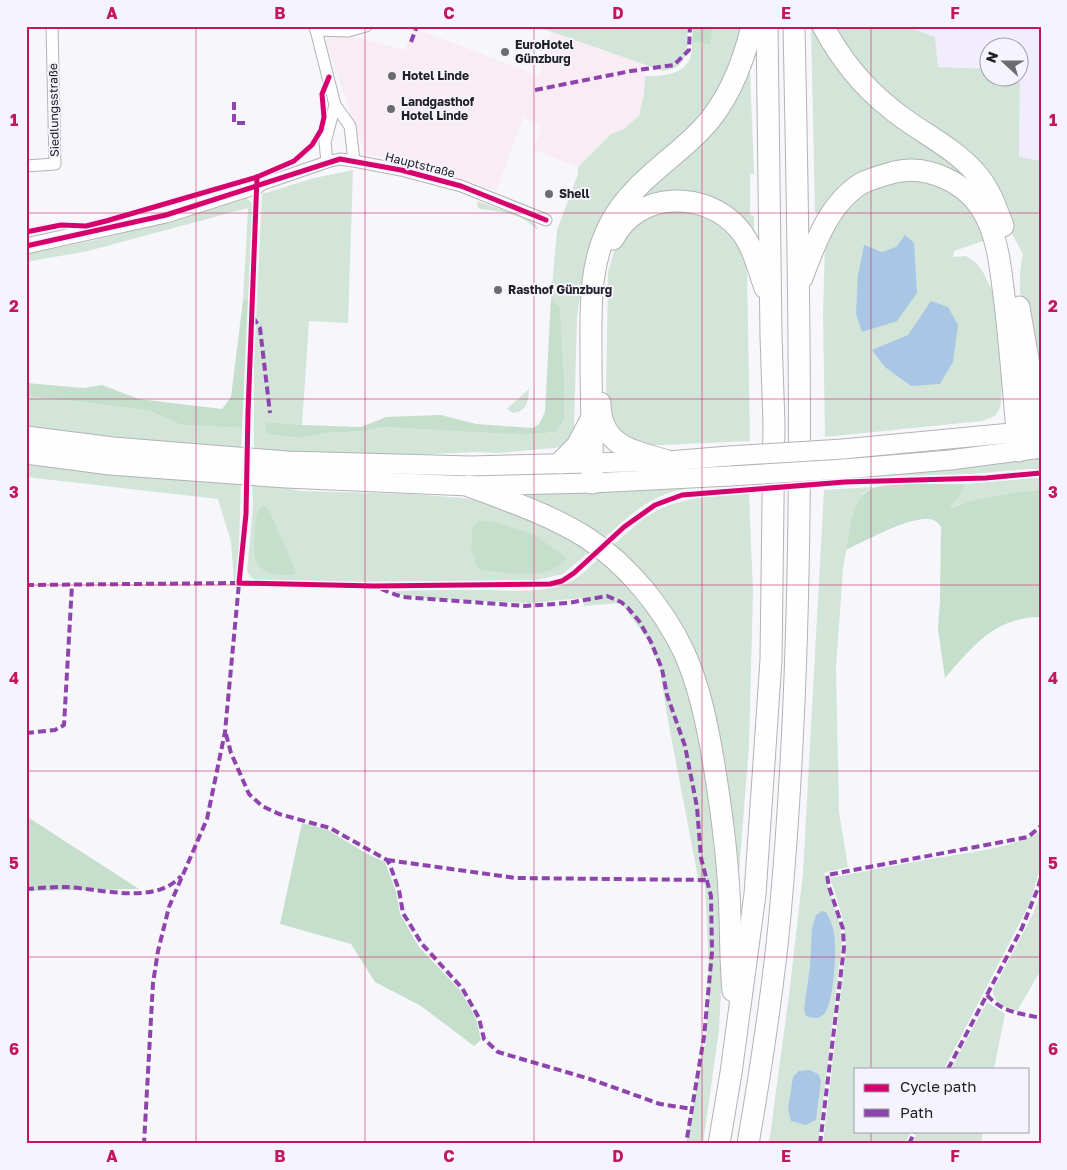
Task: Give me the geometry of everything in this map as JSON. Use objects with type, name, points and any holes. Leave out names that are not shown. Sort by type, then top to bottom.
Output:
[{"type":"highway","points":[[592,473],[590,307],[596,256],[615,215],[637,187],[716,113],[733,82],[745,54],[752,26]]},
{"type":"highway","points":[[719,1144],[737,1031],[755,894],[771,660],[774,424],[767,26]]},
{"type":"highway","points":[[748,1144],[780,917],[791,771],[796,660],[798,289],[794,26]]},
{"type":"highway","points":[[823,26],[849,70],[869,91],[891,109],[959,156],[976,172],[988,190],[1005,229],[1037,396],[1032,440]]},
{"type":"highway","points":[[798,289],[822,229],[834,210],[849,193],[863,183],[898,171],[918,171],[934,174],[949,180],[964,190],[975,201],[985,214],[993,234],[1002,277],[1008,326],[1032,440]]},
{"type":"highway","points":[[668,461],[631,450],[617,442],[602,423],[600,410],[603,266],[608,249],[616,234],[634,214],[658,203],[687,200],[718,210],[741,231],[756,263],[771,307]]},
{"type":"highway","points":[[560,463],[577,446],[592,418]]},
{"type":"highway","points":[[470,486],[537,511],[587,538],[644,589],[666,621],[684,653],[698,694],[709,736],[724,827],[737,1031]]},
{"type":"main road","points":[[26,436],[113,447],[286,461],[470,466],[560,463],[592,473],[730,476],[950,460],[1032,440]]},
{"type":"main road","points":[[26,454],[110,465],[266,476],[470,486],[592,473],[668,461],[729,456],[1032,440]]},
{"type":"street","name":"Siedlungsstraße","points":[[26,166],[55,164],[52,26]]},
{"type":"street","points":[[354,160],[350,126],[335,105],[316,28],[348,31],[366,26]]},
{"type":"street","points":[[327,162],[325,142],[335,105]]},
{"type":"street","name":"Hauptstraße","points":[[257,186],[327,162],[340,159],[354,160],[462,186],[546,220]]},
{"type":"street","points":[[26,246],[166,215],[257,186]]},
{"type":"shaded area","points":[[904,26],[1041,26],[1041,161],[1019,157],[1020,88],[1030,88],[1030,38],[980,38],[980,69],[938,67],[935,37]]},
{"type":"shaded area","points":[[414,28],[539,76],[552,32],[646,65],[644,94],[639,116],[622,130],[611,134],[578,167],[534,150],[542,125],[524,118],[534,90],[496,191],[417,164],[365,154],[326,42],[330,35],[353,36],[405,50]]},
{"type":"green space","points":[[535,26],[688,26],[687,49],[683,61],[678,66],[663,71]]},
{"type":"green space","points":[[693,26],[713,26],[711,45],[692,42]]},
{"type":"green space","points":[[713,26],[744,26],[721,91],[591,248],[582,283],[577,317],[574,427],[572,438],[565,445],[555,448],[497,453],[476,452],[368,457],[254,451],[254,364],[262,194],[314,178],[353,170],[348,323],[309,321],[302,425],[268,422],[271,435],[301,438],[383,427],[525,435],[556,432],[564,420],[564,374],[560,307],[551,299],[557,230],[578,174],[578,167],[611,134],[622,130],[639,116],[644,94],[645,76],[658,76],[677,72],[687,64],[691,56],[692,42],[711,45]]},
{"type":"green space","points":[[811,26],[814,26],[928,144],[973,182],[912,165],[822,214],[815,212]]},
{"type":"green space","points":[[832,26],[904,26],[935,37],[938,67],[980,69],[980,88],[1020,88],[1019,157],[1041,161],[1041,387],[1027,339],[1021,303],[1020,269],[1023,254],[967,151],[937,127],[887,93],[857,64]]},
{"type":"green space","points":[[748,68],[750,69],[754,174],[750,174],[750,215],[754,216],[754,237],[741,217],[634,204]]},
{"type":"green space","points":[[916,176],[963,195],[985,235],[983,241],[954,251],[953,257],[966,256],[975,262],[983,272],[993,292],[1002,381],[1000,408],[995,416],[982,421],[825,437],[823,313],[825,245],[836,219],[862,190]]},
{"type":"green space","points":[[246,198],[253,204],[248,299],[243,300],[248,208],[88,251],[26,262],[26,254],[96,240]]},
{"type":"green space","points":[[477,201],[529,219],[538,229],[518,216],[478,208]]},
{"type":"green space","points":[[685,206],[734,229],[747,268],[750,441],[639,446],[615,430],[606,401],[608,272],[615,248],[646,215]]},
{"type":"green space","points":[[248,299],[242,428],[181,425],[150,411],[26,396],[26,383],[84,388],[102,385],[139,399],[222,409],[231,397],[243,300]]},
{"type":"green space","points":[[551,299],[560,307],[564,374],[564,420],[556,432],[525,435],[383,427],[301,438],[271,435],[265,432],[267,422],[361,427],[386,417],[441,415],[476,424],[533,428],[539,424],[545,412]]},
{"type":"green space","points":[[529,389],[526,405],[522,410],[513,413],[507,409]]},
{"type":"green space","points":[[26,396],[150,411],[181,425],[242,428],[241,450],[26,427]]},
{"type":"green space","points":[[1041,455],[1041,469],[971,474],[846,477]]},
{"type":"green space","points":[[26,461],[241,480],[238,578],[234,581],[231,542],[218,499],[26,477]]},
{"type":"green space","points":[[1041,478],[1041,490],[972,500],[953,508],[949,505],[960,496],[965,484]]},
{"type":"green space","points":[[252,481],[300,491],[410,494],[463,498],[492,503],[533,516],[592,550],[563,574],[536,580],[260,583],[254,580],[247,572],[253,505]]},
{"type":"green space","points":[[904,484],[965,484],[960,496],[950,505],[953,508],[972,500],[1041,490],[1041,617],[1025,618],[998,628],[965,655],[945,678],[938,629],[941,527],[938,523],[927,519],[916,520],[890,529],[846,550],[850,524],[860,498],[873,488]]},
{"type":"green space","points":[[697,487],[670,493],[648,503],[632,514],[601,541],[494,491]]},
{"type":"green space","points":[[873,487],[863,493],[850,527],[843,569],[836,667],[839,812],[848,867],[824,873],[840,925],[842,943],[818,1144],[769,1144],[803,873],[824,490]]},
{"type":"green space","points":[[749,494],[753,592],[749,745],[739,872],[734,869],[700,675],[611,547],[641,521],[672,504],[716,496]]},
{"type":"green space","points":[[263,505],[269,510],[297,574],[274,574],[263,570],[256,561],[254,551],[255,522],[258,511]]},
{"type":"green space","points":[[480,521],[495,522],[533,534],[567,558],[553,569],[535,573],[505,573],[478,569],[471,548],[473,525]]},
{"type":"green space","points":[[601,556],[625,580],[673,645],[695,701],[716,822],[722,971],[719,1030],[703,1144],[686,1144],[706,1038],[709,971],[705,884],[699,883],[666,710],[660,667],[646,637],[621,603],[584,606],[583,598],[529,603],[430,599],[398,594],[395,591],[523,591],[547,589],[572,581]]},
{"type":"green space","points":[[26,816],[139,889],[26,891]]},
{"type":"green space","points":[[302,823],[328,830],[367,854],[385,862],[396,891],[400,914],[419,947],[460,990],[476,1018],[481,1040],[474,1046],[421,1006],[375,982],[351,944],[280,924]]},
{"type":"green space","points":[[1041,831],[1041,865],[1030,903],[945,1068],[854,1068],[854,1132],[911,1132],[905,1144],[823,1144],[846,950],[846,940],[839,904],[830,878],[990,849],[1029,837]]},
{"type":"green space","points":[[1041,893],[1041,970],[1017,1011],[998,1002],[993,990],[1033,914]]},
{"type":"green space","points":[[987,1002],[1005,1014],[994,1068],[952,1068]]},
{"type":"green space","points":[[917,1132],[983,1132],[981,1144],[911,1144]]},
{"type":"water","points":[[905,235],[914,243],[917,293],[897,321],[862,332],[856,314],[858,275],[864,245],[882,252],[896,247]]},
{"type":"water","points":[[931,301],[948,307],[958,325],[953,362],[940,384],[911,386],[885,367],[872,350],[908,335]]},
{"type":"water","points":[[822,911],[826,912],[833,928],[835,963],[827,1008],[822,1016],[815,1018],[806,1016],[804,1010],[810,966],[812,928],[816,915]]},
{"type":"water","points":[[809,1070],[818,1074],[821,1080],[816,1120],[806,1125],[791,1121],[788,1109],[793,1077],[799,1071]]},
{"type":"marked path","points":[[411,42],[417,26]]},
{"type":"marked path","points":[[535,90],[631,71],[674,65],[689,50],[690,26]]},
{"type":"marked path","points":[[234,102],[234,123],[246,123]]},
{"type":"marked path","points":[[253,317],[260,328],[270,413]]},
{"type":"marked path","points":[[26,585],[239,583],[225,732],[207,819],[169,907],[158,951],[153,983],[144,1144]]},
{"type":"marked path","points":[[26,733],[55,730],[64,725],[72,585]]},
{"type":"marked path","points":[[381,589],[402,597],[525,606],[568,603],[607,596],[621,602],[628,608],[639,621],[651,642],[662,669],[667,695],[685,746],[697,807],[701,858],[711,896],[712,952],[704,1037],[686,1144]]},
{"type":"marked path","points":[[226,734],[231,753],[249,794],[262,806],[279,814],[330,828],[387,860],[399,890],[403,913],[422,944],[462,988],[479,1018],[484,1039],[498,1052],[590,1079],[660,1104],[692,1109]]},
{"type":"marked path","points":[[820,1144],[844,948],[843,929],[827,875],[1028,837],[1041,826]]},
{"type":"marked path","points":[[387,860],[516,878],[707,880]]},
{"type":"marked path","points":[[26,889],[65,887],[142,893],[157,891],[170,885],[181,876]]},
{"type":"marked path","points":[[949,1068],[1022,928],[1041,877]]},
{"type":"marked path","points":[[987,995],[1005,1009],[1041,1018]]},
{"type":"marked path","points":[[909,1144],[915,1132]]},
{"type":"cycle path","points":[[26,232],[61,225],[86,226],[106,221],[257,177],[294,161],[312,145],[321,130],[324,117],[322,94],[329,77]]},
{"type":"cycle path","points":[[26,246],[166,215],[340,159],[401,170],[461,186],[546,220]]},
{"type":"cycle path","points":[[257,177],[246,514],[239,583],[374,586],[550,584],[562,581],[574,573],[624,527],[655,505],[682,495],[845,482],[986,478],[1041,473]]},
{"type":"place","name":"EuroHotel Günzburg","points":[[505,52]]},
{"type":"place","name":"Hotel Linde","points":[[392,76]]},
{"type":"place","name":"Landgasthof Hotel Linde","points":[[391,109]]},
{"type":"place","name":"Shell","points":[[549,194]]},
{"type":"place","name":"Rasthof Günzburg","points":[[498,290]]}]
